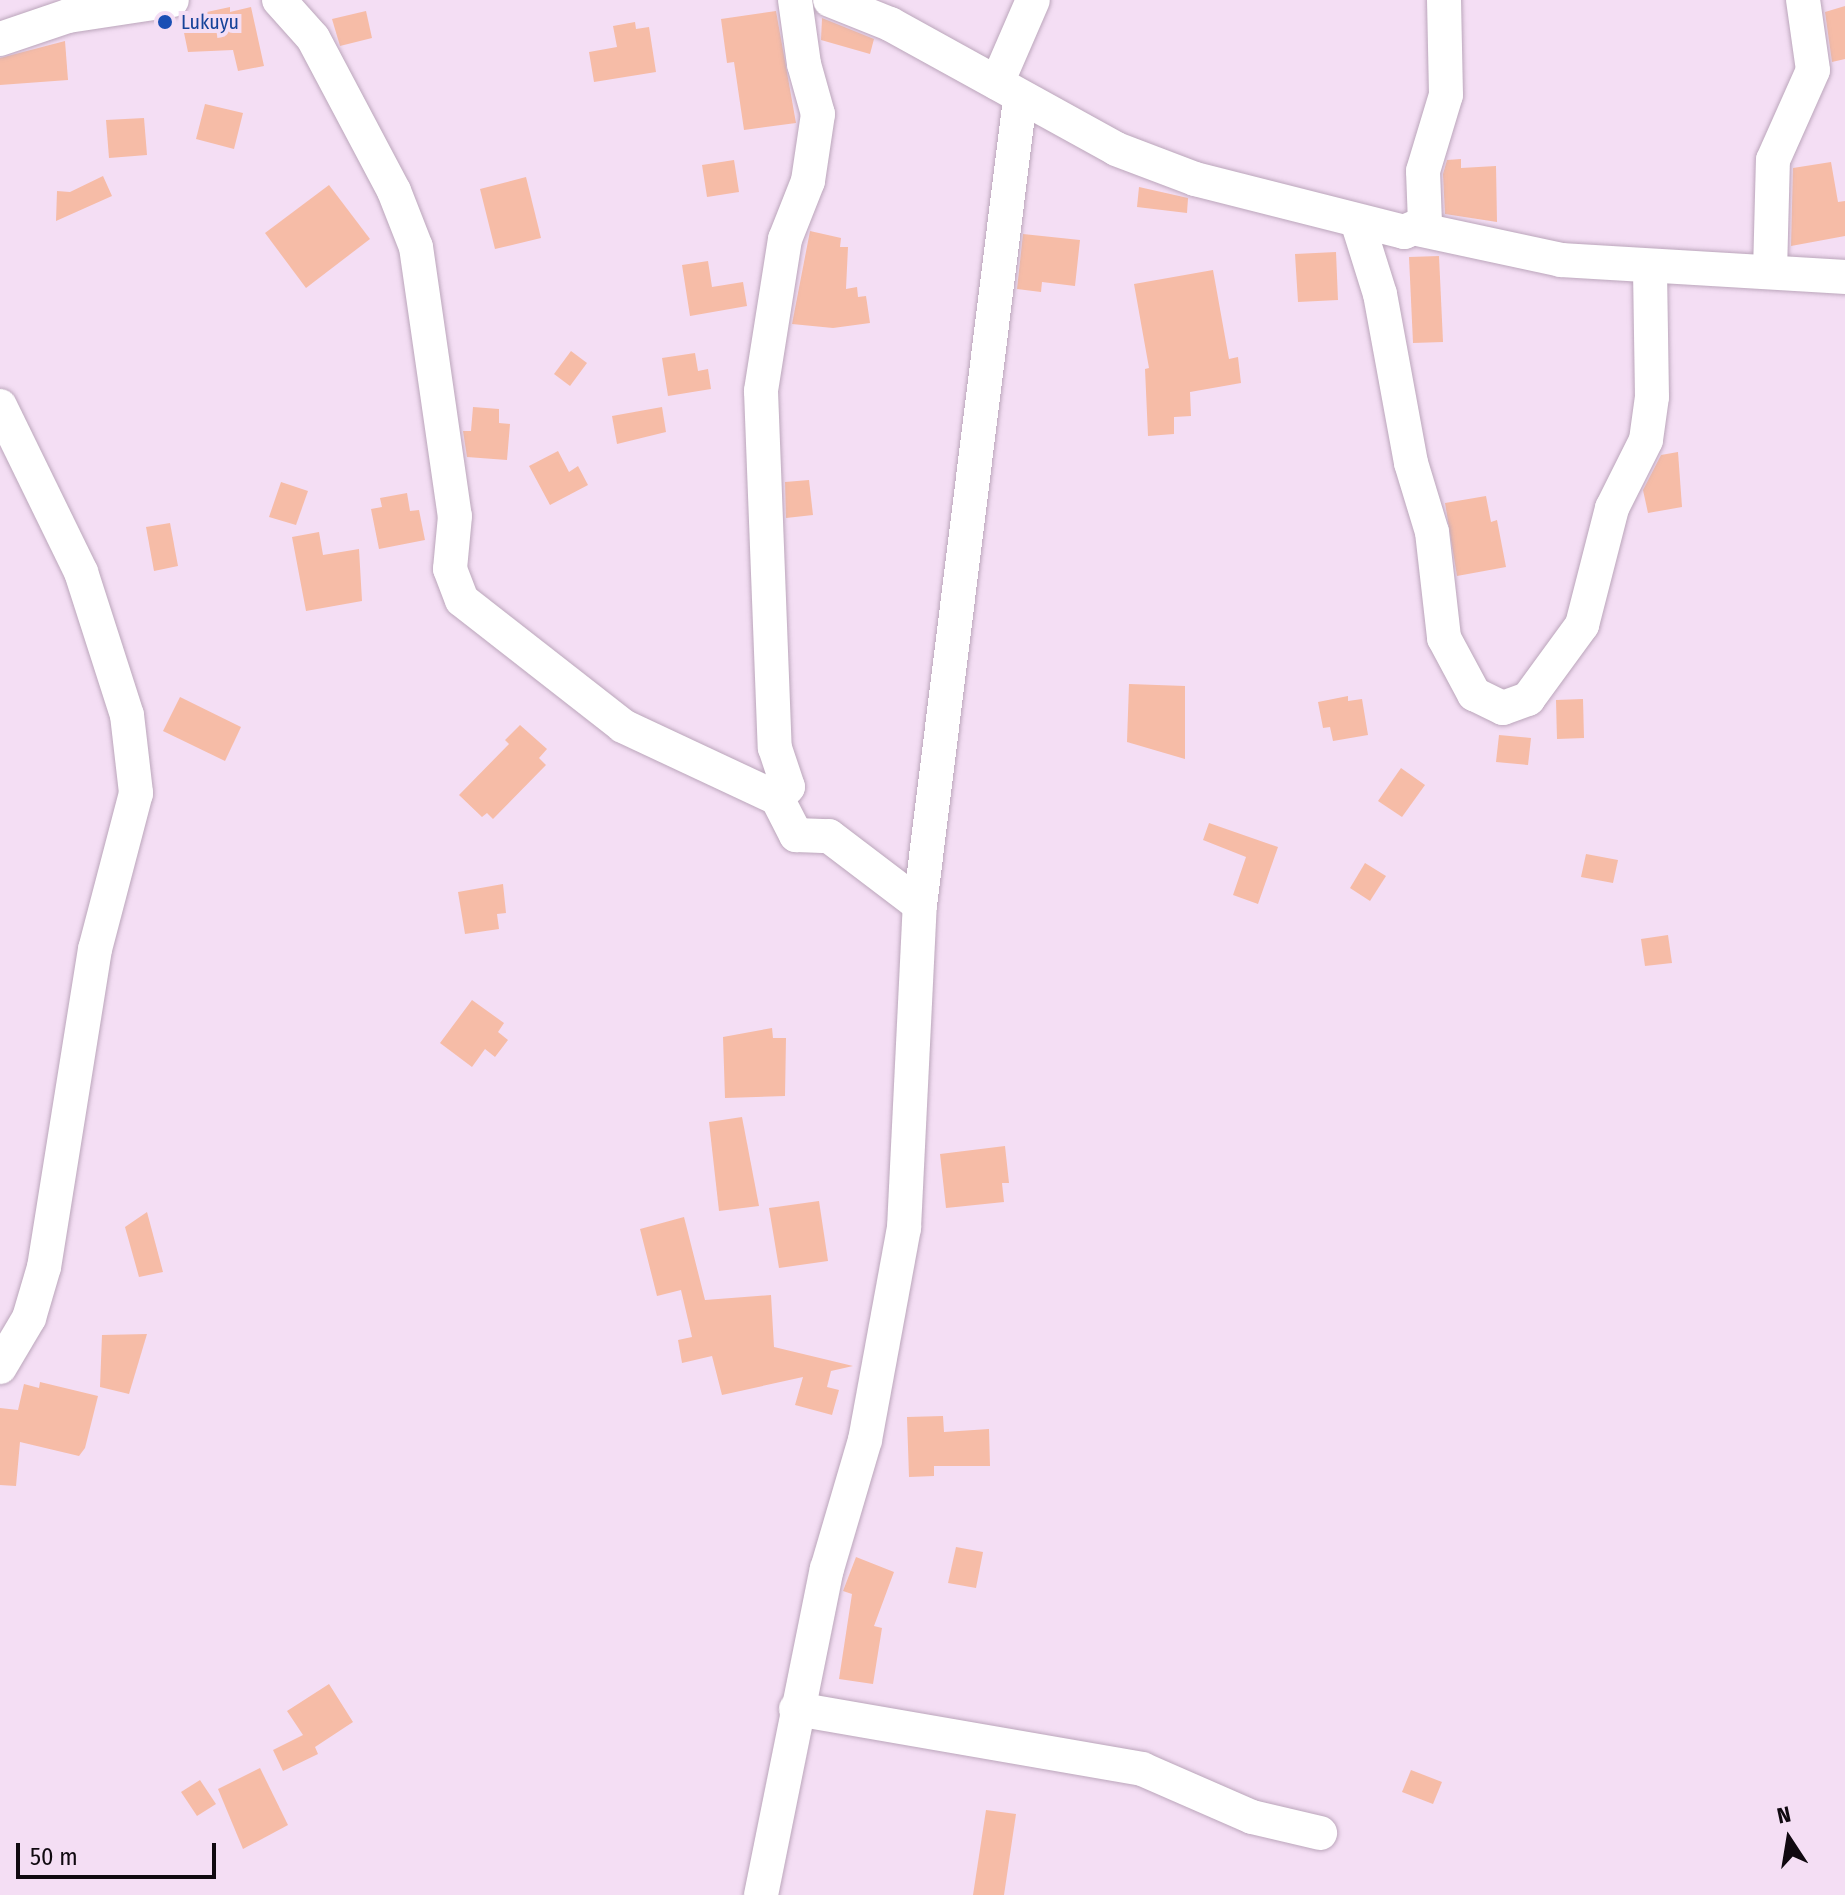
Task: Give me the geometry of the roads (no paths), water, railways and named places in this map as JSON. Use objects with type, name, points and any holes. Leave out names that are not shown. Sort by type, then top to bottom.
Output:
[{"type":"street","points":[[0,39],[68,16],[172,0]]},
{"type":"street","points":[[279,0],[313,38],[394,191],[416,247],[455,516],[450,569],[462,600],[623,726],[777,798],[796,835],[829,836],[920,905]]},
{"type":"street","points":[[777,798],[788,787],[774,733],[761,391],[785,239],[808,181],[818,114],[804,64],[795,0]]},
{"type":"street","points":[[830,0],[890,24],[1116,149],[1195,179],[1358,224],[1464,236],[1513,253],[1650,266],[1845,277]]},
{"type":"street","points":[[761,1895],[796,1709],[827,1569],[865,1440],[904,1228],[920,905],[1009,91],[1033,0]]},
{"type":"street","points":[[1417,229],[1425,223],[1423,171],[1446,95],[1444,0]]},
{"type":"street","points":[[1770,272],[1773,160],[1813,70],[1803,0]]},
{"type":"street","points":[[1358,224],[1380,294],[1411,463],[1432,532],[1444,638],[1474,694],[1503,708],[1528,699],[1582,625],[1619,489],[1646,440],[1652,397],[1650,266]]},
{"type":"street","points":[[0,406],[81,572],[127,715],[136,793],[95,949],[44,1267],[29,1318],[0,1367]]},
{"type":"street","points":[[796,1709],[1142,1769],[1252,1817],[1320,1833]]},
{"type":"place","name":"Lukuyu","points":[[165,22]]}]
